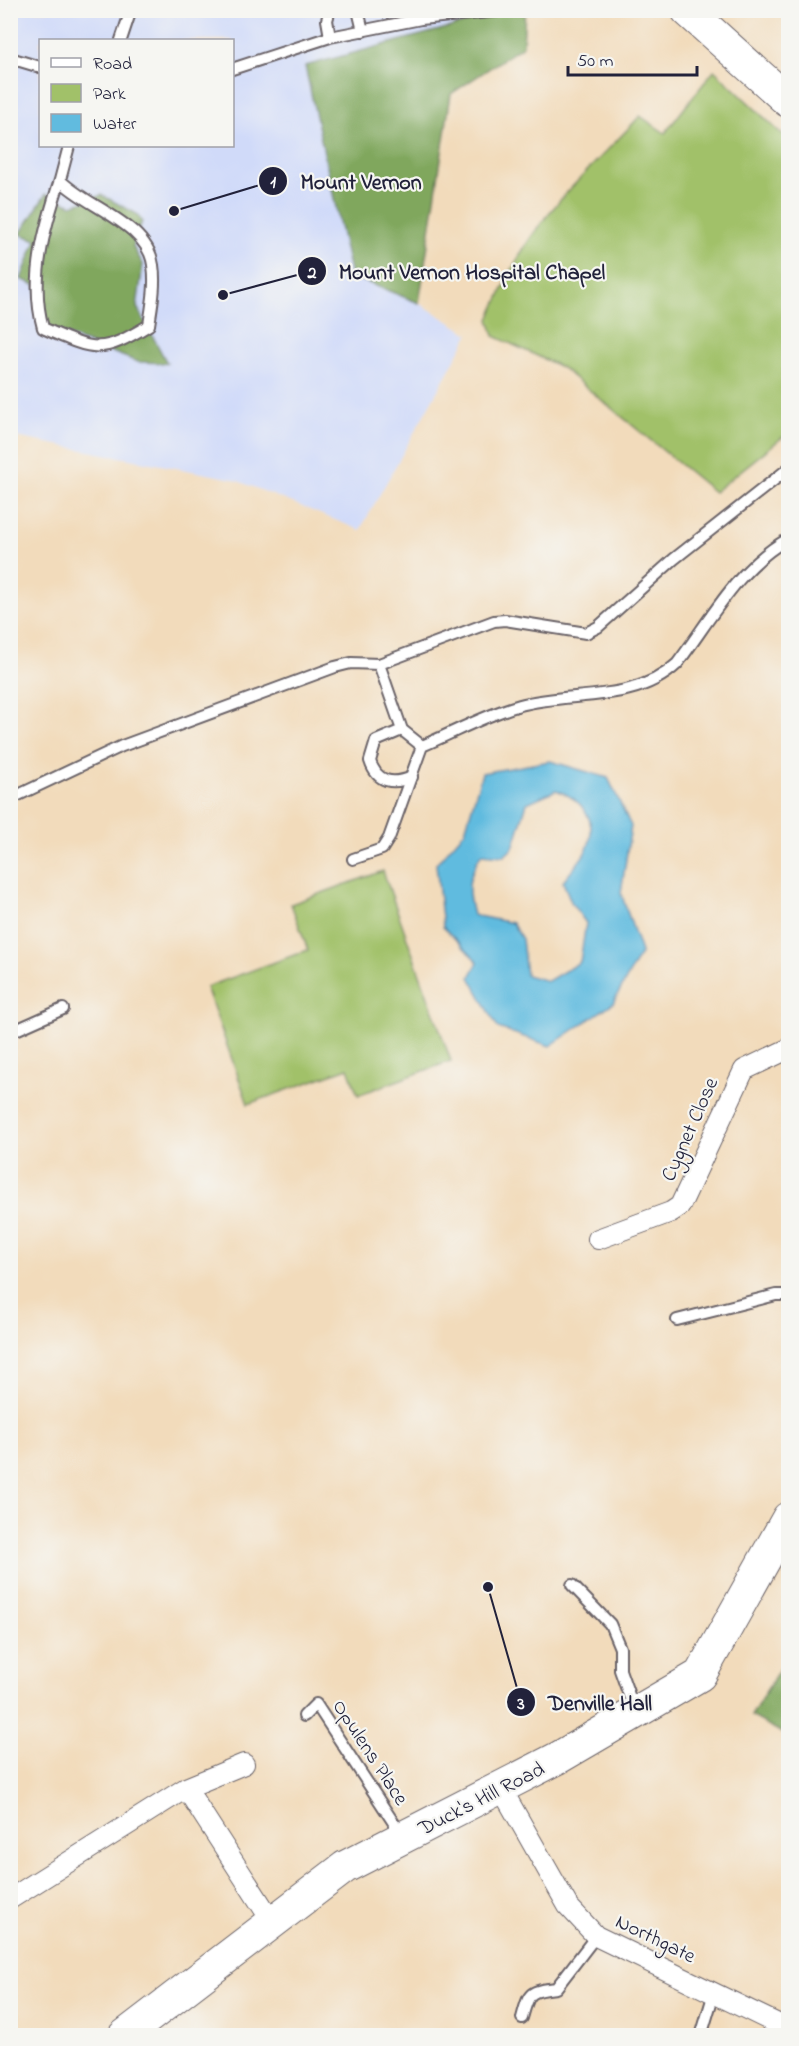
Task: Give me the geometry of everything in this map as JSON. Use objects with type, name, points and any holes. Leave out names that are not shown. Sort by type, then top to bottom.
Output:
[{"type":"main road","points":[[687,10],[789,101]]},
{"type":"main road","name":"Duck's Hill Road","points":[[142,2030],[345,1867],[501,1788],[636,1715],[700,1675],[789,1518]]},
{"type":"street","name":"Cygnet Close","points":[[598,1239],[671,1212],[680,1206],[744,1070],[789,1049]]},
{"type":"street","points":[[10,1899],[186,1788],[244,1764]]},
{"type":"street","points":[[186,1788],[273,1923]]},
{"type":"street","name":"Northgate","points":[[501,1788],[568,1906],[596,1936],[789,2029]]},
{"type":"lane","points":[[121,39],[131,10]]},
{"type":"lane","points":[[330,10],[327,20],[330,37]]},
{"type":"lane","points":[[358,10],[363,31]]},
{"type":"lane","points":[[234,68],[330,37],[421,19],[509,10]]},
{"type":"lane","points":[[10,58],[39,67]]},
{"type":"lane","points":[[60,180],[70,190],[138,234],[153,262],[154,289],[149,325],[119,344],[99,348],[43,328],[39,291],[40,240],[69,147]]},
{"type":"lane","points":[[70,190],[88,192]]},
{"type":"lane","points":[[10,800],[122,746],[335,667],[351,663],[379,664],[494,621],[505,620],[586,633],[598,627],[674,559],[789,469]]},
{"type":"lane","points":[[353,859],[382,849],[389,838],[422,746],[484,717],[522,704],[626,691],[659,678],[677,664],[743,574],[771,549],[789,539]]},
{"type":"lane","points":[[379,664],[402,730],[422,746]]},
{"type":"lane","points":[[402,730],[376,741],[370,761],[378,777],[387,781],[401,782],[412,777]]},
{"type":"lane","points":[[10,1029],[18,1029],[63,1009]]},
{"type":"lane","points":[[677,1320],[776,1295],[789,1295]]},
{"type":"lane","points":[[572,1585],[610,1624],[620,1648],[620,1671],[626,1692],[636,1715]]},
{"type":"lane","name":"Opulens Place","points":[[304,1716],[316,1704],[403,1838]]},
{"type":"lane","points":[[522,2018],[528,1995],[535,1990],[555,1988],[596,1936]]},
{"type":"lane","points":[[701,2036],[714,1993]]},
{"type":"shaded area","points":[[10,11],[506,11],[305,66],[351,275],[419,303],[469,334],[360,530],[233,479],[11,436]]},
{"type":"green space","points":[[510,11],[525,11],[523,46],[451,94],[419,303],[351,276],[305,66]]},
{"type":"green space","points":[[714,70],[788,140],[788,433],[714,492],[561,367],[494,336],[489,319],[527,243],[572,187],[640,116],[665,133]]},
{"type":"green space","points":[[46,194],[72,205],[102,195],[137,214],[142,221],[133,247],[143,264],[137,307],[167,363],[138,362],[51,329],[43,316],[35,285],[21,279],[36,240],[20,234]]},
{"type":"green space","points":[[383,871],[451,1061],[358,1095],[348,1068],[248,1104],[206,987],[308,950],[291,904]]},
{"type":"green space","points":[[788,1655],[788,1736],[751,1716]]},
{"type":"water","points":[[550,761],[608,778],[631,826],[621,893],[641,952],[613,1003],[550,1046],[498,1028],[470,977],[478,962],[443,927],[436,864],[465,831],[482,773]],"holes":[[[556,790],[565,794],[586,811],[591,828],[591,837],[586,852],[563,882],[572,904],[586,923],[580,962],[548,981],[526,975],[522,939],[512,923],[473,915],[469,884],[481,854],[504,856],[513,848],[527,803]]]},
{"type":"place","name":"Mount Vernon","points":[[174,211]]},
{"type":"place","name":"Mount Vernon Hospital Chapel","points":[[223,295]]},
{"type":"place","name":"Denville Hall","points":[[488,1587]]}]
